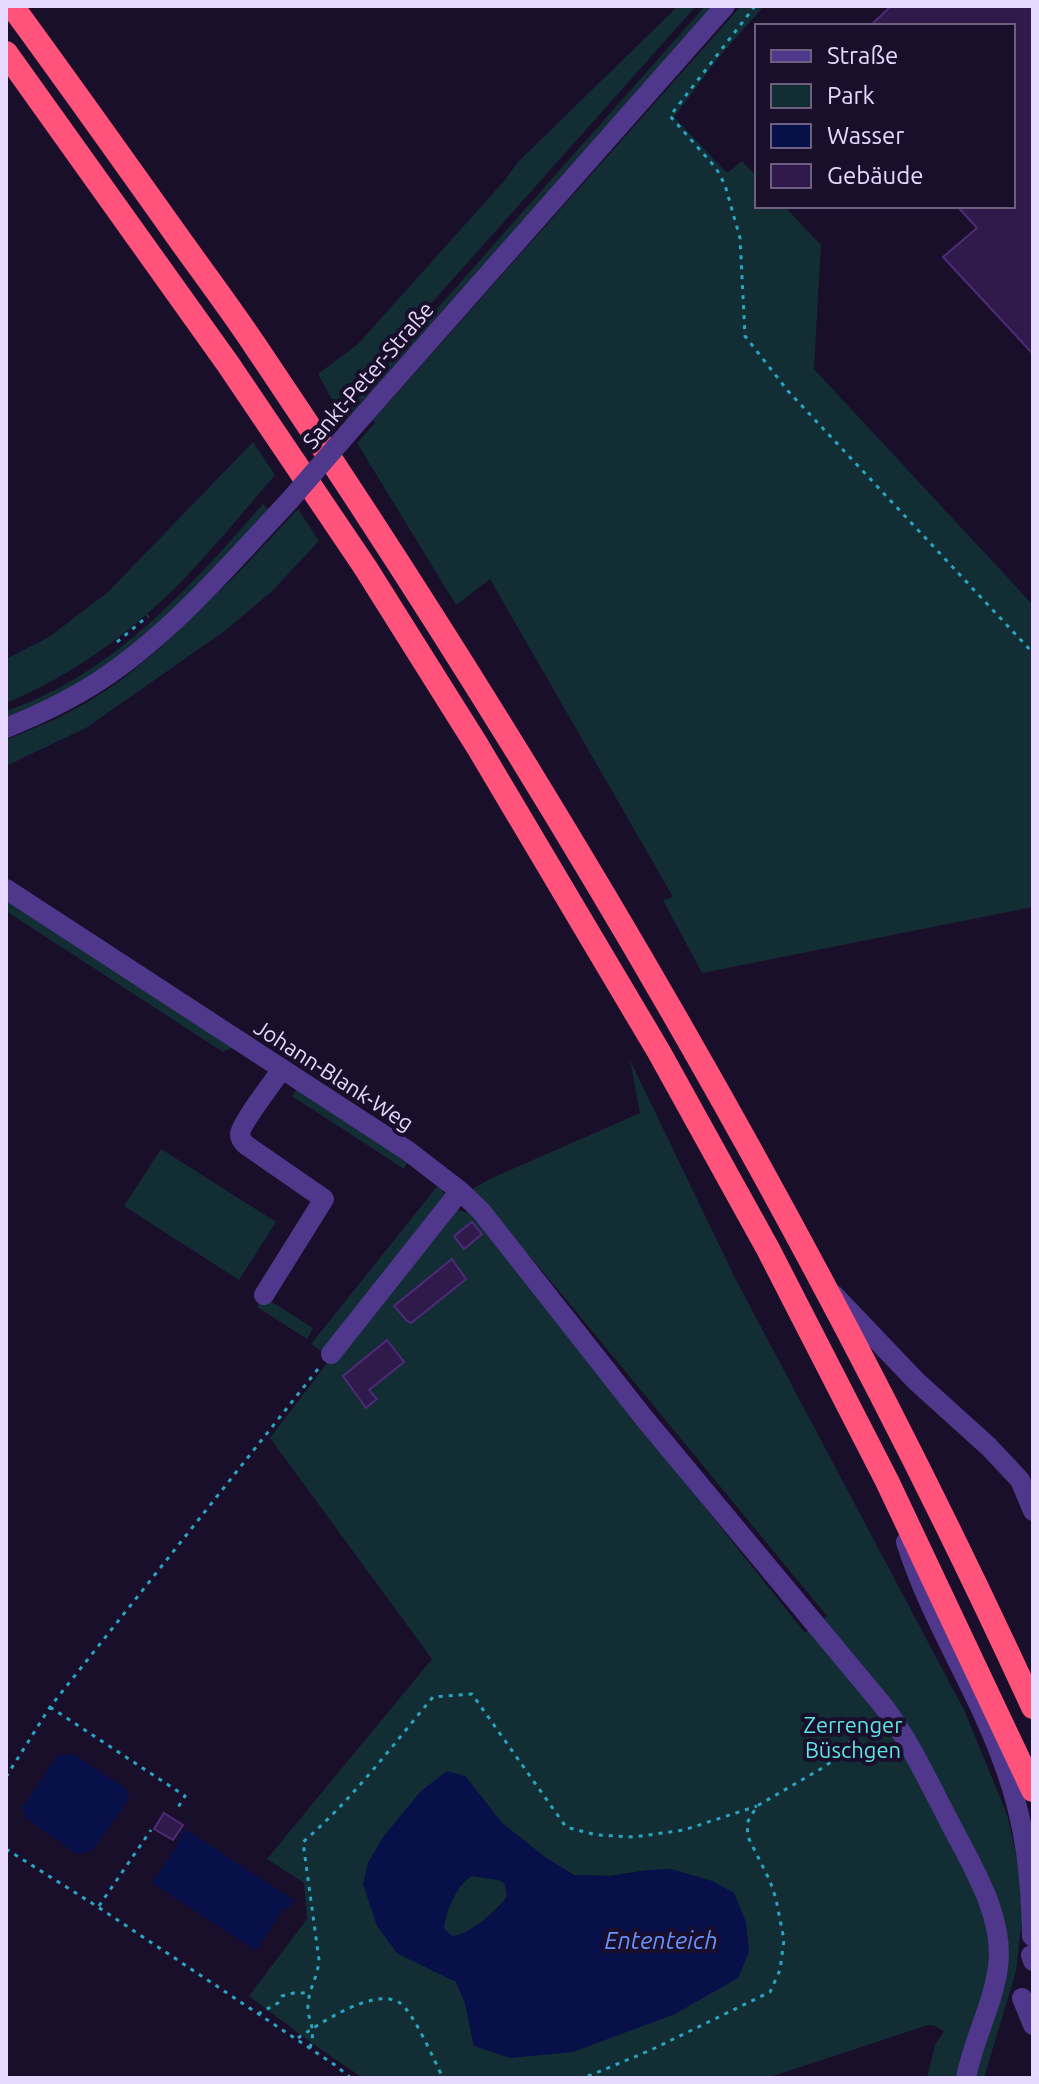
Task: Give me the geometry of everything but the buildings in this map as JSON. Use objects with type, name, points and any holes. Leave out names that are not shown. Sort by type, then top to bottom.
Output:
[{"type":"highway","points":[[12,6],[253,342],[506,731],[688,1037],[824,1285],[1033,1707]]},
{"type":"highway","points":[[6,53],[228,364],[365,567],[478,747],[659,1052],[768,1249],[887,1481],[1033,1790]]},
{"type":"street","name":"Sankt-Peter-Straße","points":[[6,728],[50,709],[98,682],[149,643],[186,609],[290,500],[725,6]]},
{"type":"street","name":"Johann-Blank-Weg","points":[[6,889],[408,1151],[460,1191],[481,1211],[644,1418],[885,1708],[921,1766],[979,1883],[997,1937],[998,1968],[969,2059],[966,2078]]},
{"type":"street","points":[[264,1295],[324,1199],[241,1140],[240,1134],[247,1121],[282,1069]]},
{"type":"street","points":[[331,1354],[460,1191]]},
{"type":"street","points":[[824,1285],[916,1381],[1026,1480],[1033,1511]]},
{"type":"street","points":[[887,1481],[917,1576],[1008,1773],[1024,1829],[1032,1888],[1032,1951]]},
{"type":"street","points":[[1022,1998],[1033,2025]]},
{"type":"path","points":[[755,6],[670,116],[716,168],[725,185],[740,238],[745,336],[788,391],[1033,653]]},
{"type":"path","points":[[114,645],[156,610]]},
{"type":"path","points":[[6,1777],[50,1707],[331,1354]]},
{"type":"path","points":[[310,2048],[314,2033],[308,2014],[310,1993],[319,1960],[303,1842],[353,1792],[433,1697],[472,1694],[566,1827],[597,1835],[634,1837],[684,1830],[757,1806],[846,1751],[857,1726],[885,1708]]},
{"type":"path","points":[[50,1707],[185,1796],[177,1809]]},
{"type":"path","points":[[578,2078],[651,2050],[770,1992],[780,1970],[784,1940],[770,1881],[748,1837],[747,1823],[757,1806]]},
{"type":"path","points":[[98,1907],[151,1830]]},
{"type":"path","points":[[6,1849],[98,1907],[351,2078]]},
{"type":"path","points":[[258,2014],[278,2003],[282,1996],[310,1993]]},
{"type":"path","points":[[296,2039],[366,2001],[389,1998],[400,2003],[411,2016],[443,2078]]},
{"type":"green space","points":[[678,6],[696,6],[336,407],[318,374],[358,344],[518,162]]},
{"type":"green space","points":[[705,6],[712,6],[345,421],[342,416]]},
{"type":"green space","points":[[741,6],[764,6],[719,57],[674,117],[727,173],[742,161],[755,175],[755,208],[786,208],[821,245],[814,369],[1033,605],[1033,907],[702,973],[663,900],[673,897],[490,579],[456,605],[357,443],[375,423],[373,420]]},
{"type":"green space","points":[[253,442],[275,475],[186,576],[136,624],[95,654],[52,681],[6,703],[6,659],[49,637],[108,592]]},
{"type":"green space","points":[[263,504],[268,509],[197,585],[147,632],[92,675],[42,703],[6,718],[6,711],[45,695],[81,675],[148,625],[208,566]]},
{"type":"green space","points":[[298,509],[319,541],[271,592],[226,630],[86,728],[6,766],[6,740],[56,719],[120,681],[160,648],[241,570]]},
{"type":"green space","points":[[6,898],[234,1047],[223,1052],[6,911]]},
{"type":"green space","name":"Zerrenger Büschgen","points":[[630,1060],[736,1280],[964,1710],[1007,1814],[1019,1868],[1022,1918],[1016,1971],[984,2078],[927,2078],[935,2045],[944,2031],[928,2025],[767,2078],[363,2078],[249,1996],[307,1919],[304,1883],[267,1859],[432,1659],[270,1438],[331,1358],[311,1344],[439,1184],[452,1208],[471,1214],[805,1633],[827,1616],[472,1189],[640,1113]],"holes":[[[465,1776],[502,1823],[546,1858],[574,1875],[610,1876],[648,1870],[573,2052],[474,2046],[465,2003],[456,1982],[397,1953]]]},
{"type":"green space","points":[[297,1089],[408,1162],[404,1169],[292,1096]]},
{"type":"green space","points":[[161,1149],[276,1222],[239,1280],[124,1206]]},
{"type":"green space","points":[[264,1297],[313,1328],[307,1339],[257,1307]]},
{"type":"green space","points":[[472,1876],[505,1883],[507,1896],[475,1927],[460,1935],[450,1935],[443,1929],[449,1907],[461,1886]]},
{"type":"water","points":[[74,1754],[125,1788],[130,1797],[92,1851],[76,1854],[25,1817],[22,1808],[57,1756]]},
{"type":"water","name":"Ententeich","points":[[447,1771],[465,1776],[502,1823],[546,1858],[574,1875],[610,1876],[671,1869],[712,1881],[734,1893],[746,1922],[749,1952],[738,1978],[675,2014],[573,2052],[510,2058],[474,2046],[465,2003],[456,1982],[397,1953],[377,1926],[363,1884],[368,1863],[383,1837],[421,1791]],"holes":[[[472,1876],[499,1880],[505,1884],[507,1896],[491,1915],[459,1935],[453,1936],[444,1929],[453,1899],[466,1880]]]},
{"type":"water","points":[[185,1829],[294,1900],[288,1910],[284,1908],[256,1951],[152,1883]]}]
